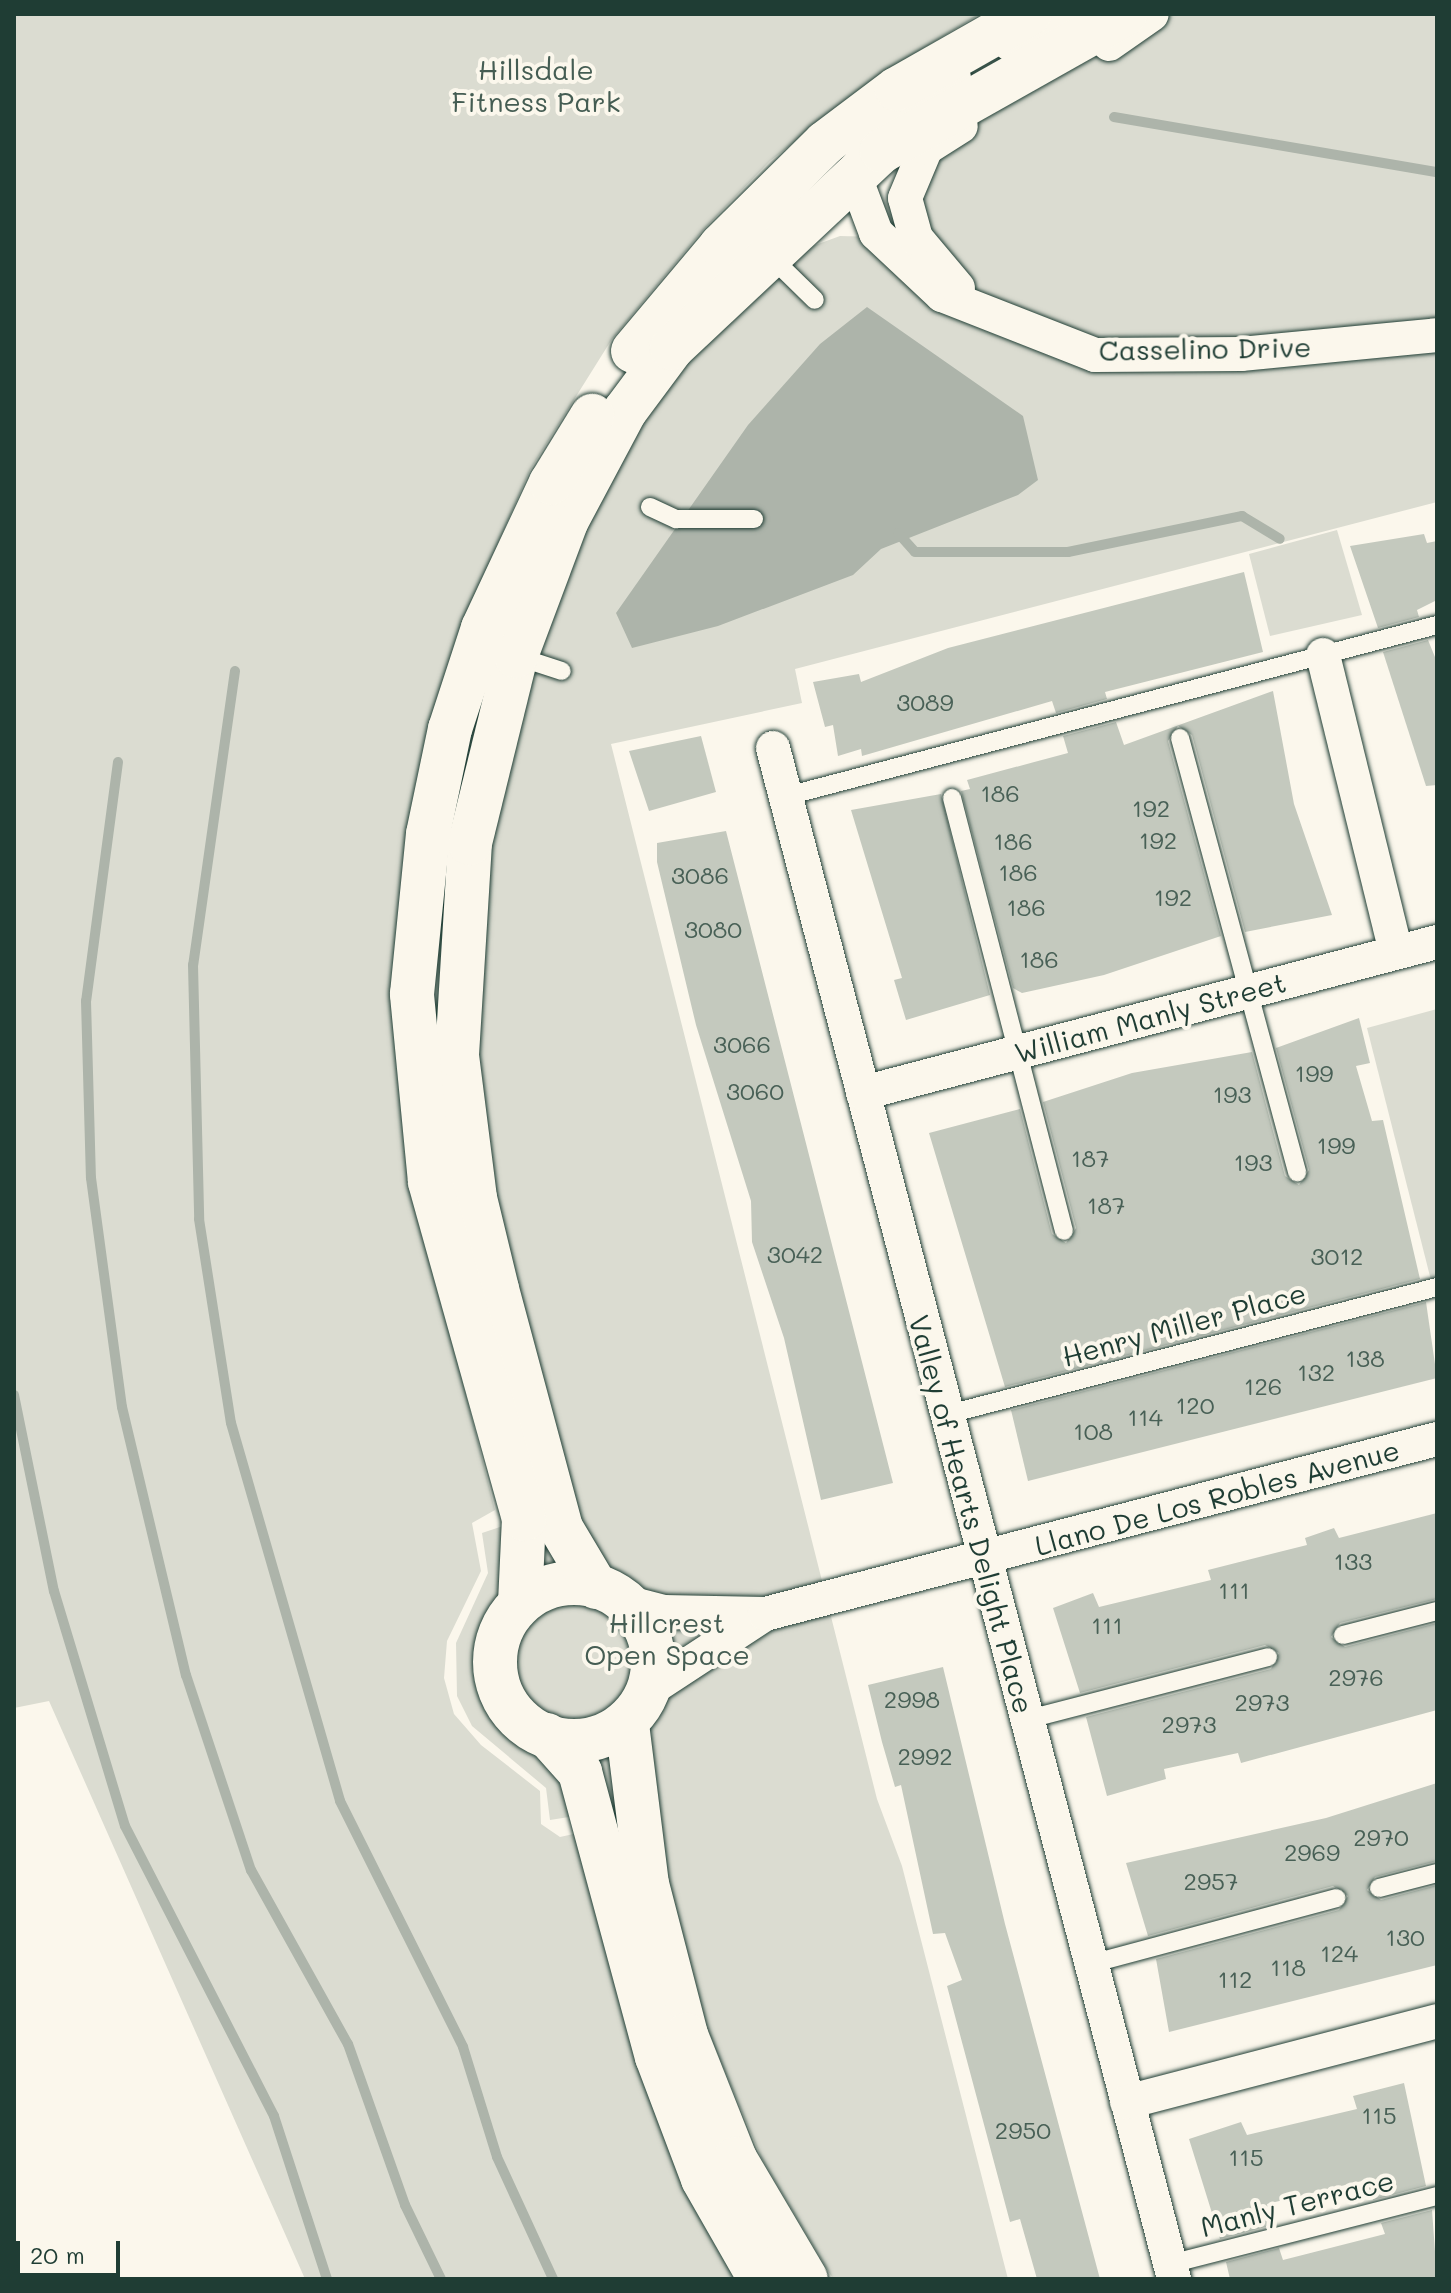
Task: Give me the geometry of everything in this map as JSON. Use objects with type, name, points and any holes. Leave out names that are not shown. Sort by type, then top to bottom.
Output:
[{"type":"street","points":[[520,1603],[524,1519],[430,1182],[412,994],[428,834],[450,729],[483,628],[551,483],[630,354],[721,246],[825,143],[897,89],[1029,14]]},
{"type":"street","points":[[855,177],[857,159],[888,123],[1061,14]]},
{"type":"street","points":[[806,2279],[735,2159],[686,2035],[645,1870],[638,1707],[650,1640],[611,1595],[561,1528],[475,1198],[457,1055],[470,843],[516,656],[566,522],[625,411],[672,348],[766,252],[882,151],[1125,14]]},
{"type":"street","points":[[980,311],[916,238],[905,198],[910,175],[926,148],[1152,14]]},
{"type":"street","name":"Casselino Drive","points":[[855,177],[876,233],[913,273],[980,311],[1095,355],[1241,354],[1437,335]]},
{"type":"street","points":[[1323,655],[1396,952]]},
{"type":"street","name":"Valley of Hearts Delight Place","points":[[773,748],[1025,1720],[1094,1963],[1172,2272]]},
{"type":"street","name":"William Manly Street","points":[[863,1093],[1437,942]]},
{"type":"street","name":"Llano De Los Robles Avenue","points":[[611,1595],[664,1612],[765,1614],[1437,1439]]},
{"type":"street","points":[[611,1595],[556,1585],[520,1603],[500,1631],[494,1676],[513,1712],[547,1735],[580,1772],[657,2057],[703,2179],[760,2279]]},
{"type":"street","name":"Llano De Los Robles Avenue","points":[[638,1707],[765,1614]]},
{"type":"street","points":[[547,1735],[585,1741],[638,1707]]},
{"type":"street","points":[[1127,2102],[1437,2021]]},
{"type":"lane","points":[[766,252],[815,300]]},
{"type":"lane","points":[[650,507],[676,519],[754,519]]},
{"type":"lane","points":[[787,796],[1437,625]]},
{"type":"lane","points":[[516,656],[562,671]]},
{"type":"lane","points":[[1180,738],[1297,1173]]},
{"type":"lane","points":[[952,798],[1064,1231]]},
{"type":"lane","name":"Henry Miller Place","points":[[945,1415],[1437,1287]]},
{"type":"lane","points":[[1343,1635],[1437,1611]]},
{"type":"lane","points":[[1025,1720],[1268,1657]]},
{"type":"lane","points":[[1379,1888],[1437,1873]]},
{"type":"lane","points":[[1094,1963],[1336,1898]]},
{"type":"lane","name":"Manly Terrace","points":[[1172,2272],[1437,2196]]},
{"type":"green space","name":"Hillsdale Fitness Park","points":[[14,14],[980,14],[884,72],[770,161],[703,230],[612,339],[530,470],[464,621],[414,1187],[495,1510],[472,1523],[481,1571],[447,1641],[444,1678],[454,1714],[481,1745],[540,1791],[541,1824],[560,1837],[578,1833],[742,2279],[305,2279],[49,1701],[14,1708]]},
{"type":"green space","name":"Hillcrest Open Space","points":[[1145,14],[1437,14],[1437,502],[795,669],[802,703],[611,744],[877,1799],[902,1866],[1008,2279],[833,2279],[761,2157],[709,2033],[645,1805],[550,1820],[546,1788],[472,1726],[457,1696],[456,1643],[488,1573],[482,1533],[524,1519],[475,1198],[470,843],[625,411],[810,247],[840,236],[916,238],[926,148]]},
{"type":"green space","points":[[1337,530],[1362,615],[1270,636],[1249,554]]},
{"type":"green space","points":[[1437,1009],[1437,1295],[1435,1296],[1367,1028]]},
{"type":"shaded area","points":[[867,307],[1023,416],[1038,480],[1018,495],[881,549],[853,575],[718,626],[632,648],[616,613],[748,425],[820,344]]},
{"type":"building","points":[[1424,534],[1427,543],[1437,541],[1437,600],[1417,610],[1419,617],[1378,628],[1350,546]]},
{"type":"building","points":[[1244,572],[1263,652],[1105,692],[1107,699],[1056,713],[1052,701],[862,756],[861,749],[838,756],[833,725],[825,727],[813,682],[859,674],[861,682],[948,648]]},
{"type":"building","points":[[1428,640],[1437,662],[1437,785],[1426,786],[1383,652]]},
{"type":"building","points":[[1273,691],[1294,804],[1332,915],[1245,932],[1192,735],[1178,726],[1168,741],[1221,936],[1104,975],[1022,993],[1013,988],[961,791],[970,789],[967,780],[1068,753],[1063,736],[1116,722],[1124,745]]},
{"type":"building","points":[[701,736],[716,792],[649,811],[629,751]]},
{"type":"building","points":[[941,794],[990,995],[906,1020],[894,980],[902,978],[851,810]]},
{"type":"building","points":[[726,831],[893,1483],[821,1500],[784,1338],[752,1242],[751,1201],[696,1025],[657,862],[657,843]]},
{"type":"building","points":[[1359,1018],[1370,1063],[1356,1066],[1372,1121],[1383,1120],[1420,1279],[1005,1387],[929,1133],[1020,1109],[1052,1234],[1066,1243],[1076,1228],[1043,1102],[1132,1073],[1252,1052],[1285,1176],[1299,1185],[1309,1170],[1276,1048]]},
{"type":"building","points":[[1426,1302],[1437,1378],[1028,1481],[1011,1410]]},
{"type":"building","points":[[1437,1513],[1437,1599],[1340,1623],[1331,1637],[1345,1647],[1437,1623],[1437,1710],[1241,1763],[1238,1753],[1164,1769],[1166,1779],[1107,1796],[1086,1717],[1271,1669],[1279,1653],[1265,1645],[1080,1693],[1053,1608],[1093,1593],[1099,1607],[1211,1580],[1208,1570],[1307,1545],[1305,1538],[1334,1528],[1339,1538]]},
{"type":"building","points":[[943,1667],[1005,1924],[1100,2279],[1037,2279],[1020,2219],[1010,2222],[947,1986],[962,1980],[945,1933],[933,1934],[901,1785],[895,1787],[882,1742],[868,1685]]},
{"type":"building","points":[[1437,1783],[1437,1861],[1375,1877],[1367,1890],[1381,1900],[1437,1885],[1437,1965],[1169,2032],[1156,1959],[1339,1910],[1348,1896],[1333,1886],[1148,1936],[1126,1863],[1326,1818]]},
{"type":"building","points":[[1404,2083],[1426,2186],[1373,2200],[1366,2180],[1267,2204],[1273,2225],[1220,2239],[1189,2139],[1241,2122],[1247,2135],[1357,2109],[1353,2096]]},
{"type":"building","points":[[1432,2210],[1437,2279],[1230,2279],[1226,2262],[1279,2248],[1283,2260],[1385,2234],[1381,2223]]},
{"type":"waterway","points":[[1114,117],[1437,172]]},
{"type":"waterway","points":[[898,533],[915,552],[1068,552],[1242,516],[1280,539]]},
{"type":"waterway","points":[[235,671],[193,965],[199,1219],[231,1423],[340,1801],[463,2047],[497,2157],[553,2279]]},
{"type":"waterway","points":[[118,762],[86,1001],[91,1178],[122,1407],[186,1675],[251,1870],[348,2044],[405,2205],[441,2279]]},
{"type":"waterway","points":[[14,1395],[54,1591],[125,1826],[274,2116],[327,2279]]}]
